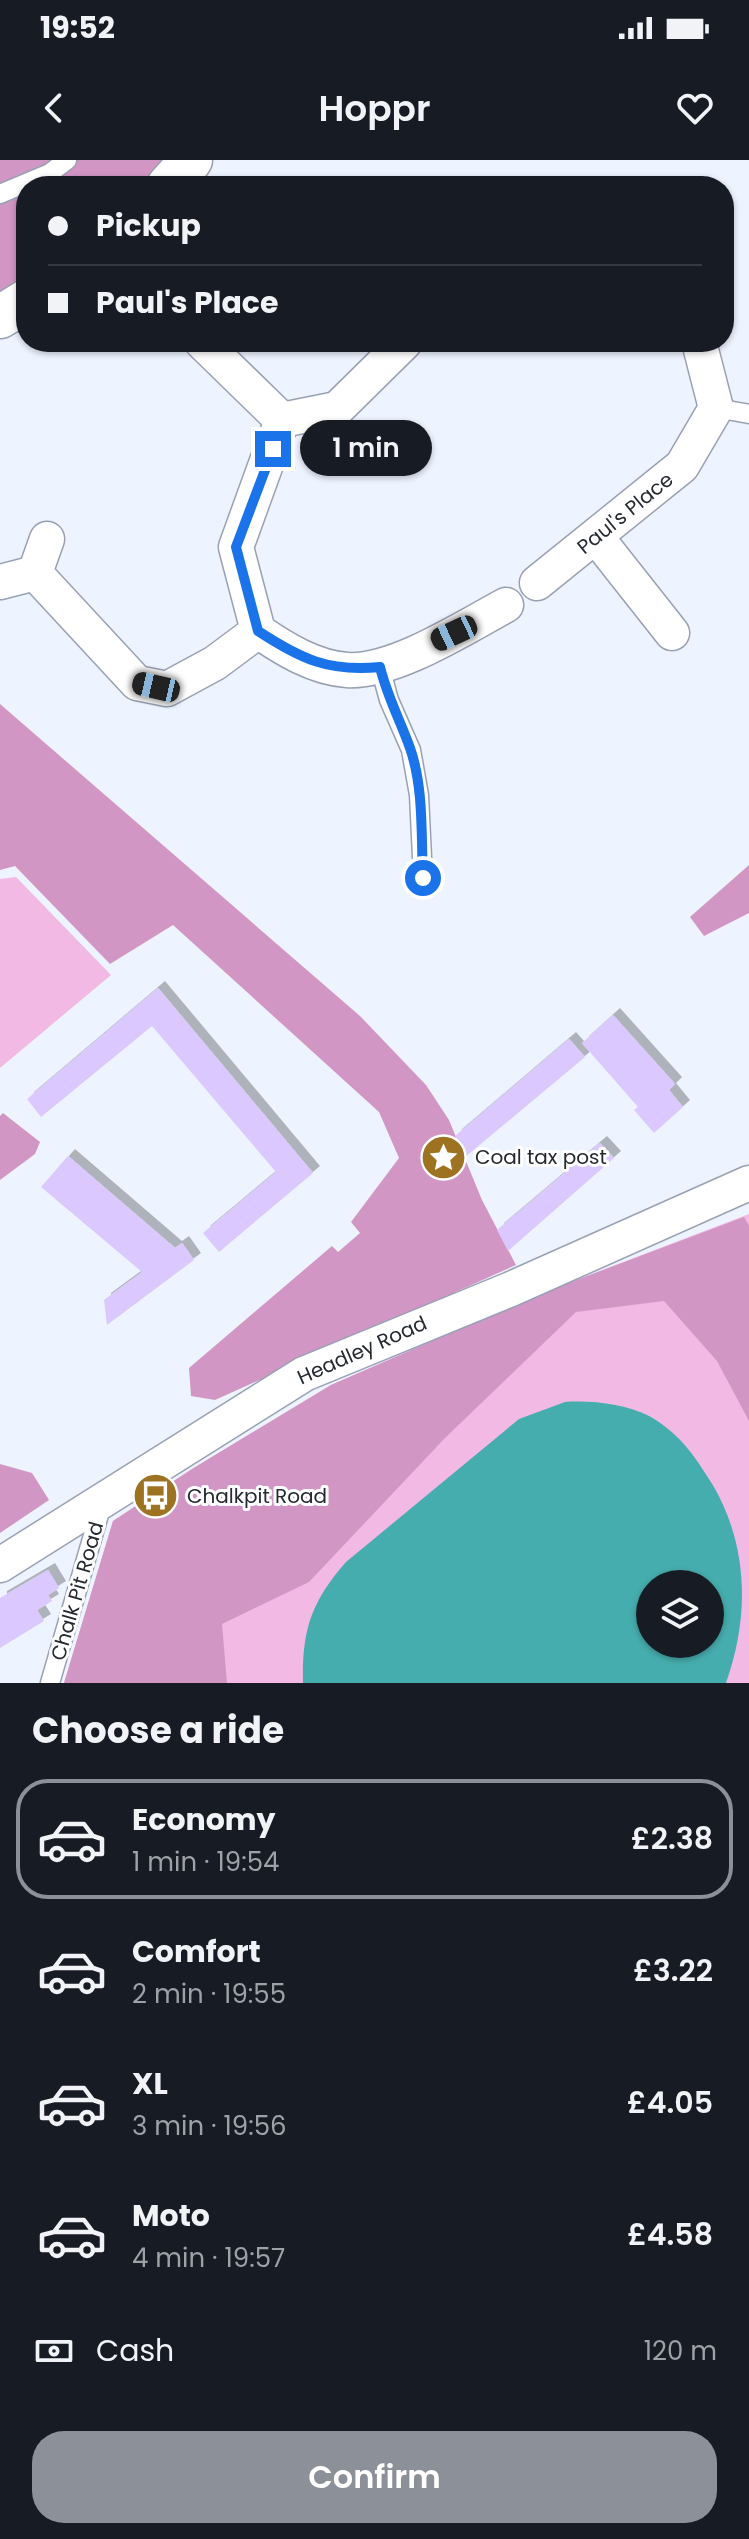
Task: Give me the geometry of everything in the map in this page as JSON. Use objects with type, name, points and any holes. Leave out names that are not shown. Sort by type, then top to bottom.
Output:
[{"type":"street","points":[[177,176],[191,160]]},
{"type":"street","points":[[212,352],[282,420]]},
{"type":"street","points":[[282,420],[337,409],[395,352]]},
{"type":"street","points":[[702,352],[716,408]]},
{"type":"street","name":"Paul's Place","points":[[537,583],[597,538],[682,466],[716,408]]},
{"type":"street","points":[[282,420],[236,547],[258,631],[293,654],[333,666],[347,670],[380,667],[506,605]]},
{"type":"street","points":[[597,538],[672,633]]},
{"type":"street","points":[[35,573],[47,539]]},
{"type":"street","points":[[35,573],[137,683],[167,689],[215,663],[258,631]]},
{"type":"street","points":[[0,582],[35,573]]},
{"type":"street","name":"Headley Road","points":[[0,1565],[304,1374],[511,1289],[749,1183]]},
{"type":"lane","points":[[43,176],[67,160]]},
{"type":"lane","points":[[716,408],[749,414]]},
{"type":"lane","points":[[380,667],[389,700],[411,750],[419,795],[423,878]]},
{"type":"lane","name":"Chalk Pit Road","points":[[50,1683],[103,1499]]},
{"type":"shaded area","points":[[0,160],[173,160],[159,176],[16,176],[16,294],[0,303]]},
{"type":"shaded area","points":[[0,704],[360,1016],[426,1085],[449,1120],[482,1200],[516,1265],[215,1400],[191,1396],[189,1368],[332,1246],[338,1252],[360,1233],[351,1222],[399,1158],[379,1112],[173,925],[110,964],[15,866],[0,870]]},
{"type":"shaded area","points":[[749,865],[749,913],[704,936],[690,917]]},
{"type":"shaded area","points":[[16,877],[111,975],[0,1068],[0,879]]},
{"type":"shaded area","points":[[3,1113],[40,1142],[35,1154],[0,1180],[0,1116]]},
{"type":"shaded area","points":[[749,1214],[749,1683],[64,1683],[113,1521],[331,1385],[542,1293]]},
{"type":"shaded area","points":[[744,1217],[749,1226],[749,1421],[717,1361],[664,1301],[576,1312],[445,1438],[309,1582],[222,1624],[227,1683],[64,1683],[113,1521],[331,1385],[542,1293]]},
{"type":"shaded area","points":[[0,1464],[32,1473],[49,1500],[0,1533]]},
{"type":"water","points":[[565,1402],[619,1406],[649,1416],[678,1438],[694,1456],[726,1511],[734,1535],[742,1584],[742,1609],[734,1658],[726,1683],[303,1683],[304,1647],[311,1618],[324,1590],[346,1562],[519,1419]]},
{"type":"building","points":[[158,988],[313,1173],[219,1252],[203,1233],[276,1172],[152,1026],[41,1117],[27,1099]]},
{"type":"building","points":[[613,1015],[675,1084],[669,1090],[683,1107],[654,1133],[634,1110],[638,1107],[582,1043]]},
{"type":"building","points":[[569,1039],[585,1057],[464,1158],[455,1136]]},
{"type":"building","points":[[600,1143],[614,1158],[508,1251],[497,1230]]},
{"type":"building","points":[[68,1156],[175,1248],[182,1243],[194,1260],[107,1325],[104,1300],[142,1272],[41,1187]]},
{"type":"building","points":[[48,1570],[59,1588],[48,1595],[52,1601],[37,1610],[44,1621],[0,1648],[0,1598]]},
{"type":"place","name":"Coal tax post","points":[[444,1157]]},
{"type":"place","name":"Chalkpit Road","points":[[156,1496]]},
{"type":"route","points":[[273,449],[236,547],[258,631],[293,654],[347,670],[380,667],[389,700],[411,750],[419,795],[423,878]]}]
